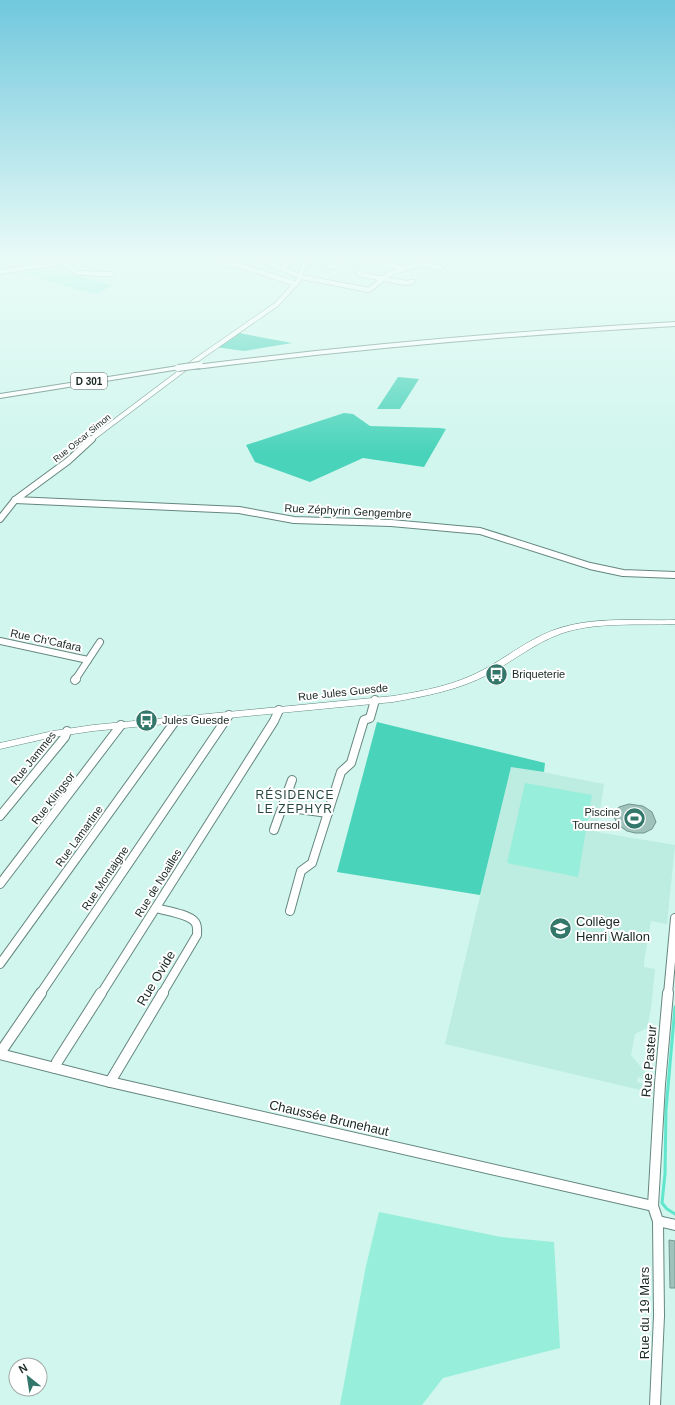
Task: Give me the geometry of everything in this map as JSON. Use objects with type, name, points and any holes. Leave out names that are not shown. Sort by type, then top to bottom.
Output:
[{"type":"highway","name":"D 301","points":[[0,397],[177,371],[197,364],[299,352],[444,337],[562,328],[675,324]]},
{"type":"main road","name":"Rue Jules Guesde","points":[[2,748],[67,731],[375,700],[428,693],[460,684],[485,672],[545,638],[570,628],[601,625],[675,622]]},
{"type":"street","points":[[197,364],[252,323]]},
{"type":"street","name":"Rue Oscar Simon","points":[[0,519],[15,500],[68,461],[88,442],[177,371]]},
{"type":"street","name":"Rue Zéphyrin Gengembre","points":[[15,500],[239,510],[294,520],[391,523],[480,531],[590,566],[623,572],[675,575]]},
{"type":"street","name":"Rue Ch'Cafara","points":[[0,642],[88,660]]},
{"type":"street","name":"Rue Ch'Cafara","points":[[75,680],[100,642]]},
{"type":"street","points":[[290,911],[301,871],[312,863],[341,772],[351,763],[364,720],[370,718],[375,700]]},
{"type":"street","name":"Rue de Noailles","points":[[55,1068],[57,1062],[274,721],[279,710]]},
{"type":"street","name":"Rue Montaigne","points":[[0,1053],[229,715]]},
{"type":"street","name":"Rue Lamartine","points":[[0,964],[176,720]]},
{"type":"street","name":"Rue Klingsor","points":[[0,884],[121,725]]},
{"type":"street","name":"Rue Jammes","points":[[0,816],[65,737],[67,731]]},
{"type":"street","points":[[274,830],[292,780]]},
{"type":"street","points":[[283,807],[328,813]]},
{"type":"street","name":"Rue Ovide","points":[[110,1082],[197,935],[198,928],[195,922],[190,918],[156,908]]},
{"type":"street","name":"Rue Pasteur","points":[[653,1206],[660,1084],[675,918]]},
{"type":"street","name":"Chaussée Brunehaut","points":[[0,1053],[110,1082],[653,1206]]},
{"type":"street","name":"Rue du 19 Mars","points":[[653,1206],[658,1221],[659,1316],[655,1405]]},
{"type":"street","points":[[658,1221],[675,1225]]},
{"type":"shaded area","name":"Collège Henri Wallon","points":[[511,766],[604,784],[597,832],[675,845],[667,924],[651,921],[644,962],[644,967],[655,969],[651,1009],[647,1028],[635,1034],[631,1055],[650,1078],[650,1081],[638,1077],[637,1082],[648,1085],[649,1092],[445,1044]]},
{"type":"green space","points":[[236,332],[292,343],[244,351],[215,347]]},
{"type":"green space","points":[[398,377],[419,379],[400,409],[377,409]]},
{"type":"green space","points":[[344,413],[353,414],[370,426],[446,429],[424,467],[363,458],[310,482],[255,462],[246,445]]},
{"type":"green space","points":[[377,722],[545,763],[544,772],[511,767],[480,895],[337,872]]},
{"type":"green space","points":[[525,783],[592,795],[578,877],[507,863]]},
{"type":"green space","points":[[379,1212],[501,1237],[554,1242],[560,1348],[443,1378],[422,1405],[340,1405],[366,1266]]},
{"type":"building","name":"Piscine Tournesol","points":[[629,804],[643,806],[652,812],[656,822],[652,829],[644,833],[635,833],[627,831],[618,825],[614,817],[615,811],[619,807]]},
{"type":"building","points":[[669,1240],[675,1241],[675,1288],[670,1288]]},
{"type":"waterway","points":[[675,1007],[666,1110],[665,1174],[662,1203],[667,1209],[675,1214]]},
{"type":"place","name":"Briqueterie","points":[[496,674]]},
{"type":"place","name":"Jules Guesde","points":[[146,720]]},
{"type":"place","name":"Piscine Tournesol","points":[[635,818]]},
{"type":"place","name":"Collège Henri Wallon","points":[[561,928]]},
{"type":"district","name":"RÉSIDENCE LE ZEPHYR","points":[[295,802]]}]
